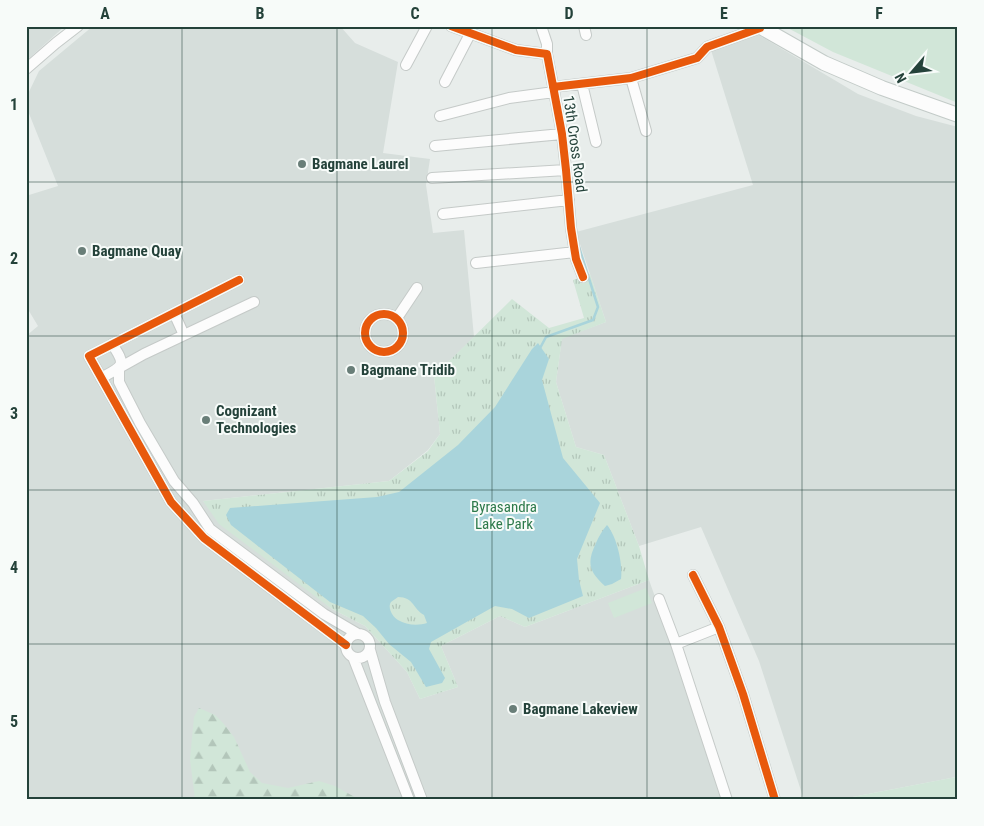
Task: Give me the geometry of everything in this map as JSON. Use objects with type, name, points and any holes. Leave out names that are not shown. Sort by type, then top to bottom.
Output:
[{"type":"main road","points":[[760,27],[824,63],[882,88],[958,115]]},
{"type":"street","points":[[26,69],[78,26]]},
{"type":"street","points":[[406,65],[427,26]]},
{"type":"street","points":[[451,26],[516,50],[547,54]]},
{"type":"street","name":"13th Cross Road","points":[[542,26],[547,44],[547,54],[562,134],[576,260],[583,277]]},
{"type":"street","points":[[440,116],[509,98],[582,84],[631,78],[697,58],[707,47],[760,27]]},
{"type":"street","points":[[445,82],[470,34]]},
{"type":"street","points":[[631,78],[646,131]]},
{"type":"street","points":[[582,84],[596,142]]},
{"type":"street","points":[[435,146],[562,134]]},
{"type":"street","points":[[432,178],[566,170]]},
{"type":"street","points":[[443,214],[569,200]]},
{"type":"street","points":[[476,262],[575,252]]},
{"type":"street","points":[[239,280],[89,356],[171,502],[204,538],[346,645],[348,652],[353,657],[409,800]]},
{"type":"street","points":[[397,318],[417,288]]},
{"type":"street","points":[[101,378],[144,354],[254,302]]},
{"type":"street","points":[[174,313],[184,335]]},
{"type":"street","points":[[112,344],[122,363],[119,368],[119,382],[140,424],[174,481],[193,503],[210,529],[324,614],[368,639],[385,702],[422,800]]},
{"type":"street","points":[[694,576],[719,627],[748,710],[775,800]]},
{"type":"street","points":[[659,599],[676,644],[727,800]]},
{"type":"street","points":[[676,644],[719,627]]},
{"type":"street","points":[[346,645],[351,636],[358,634]]},
{"type":"street","points":[[353,657],[361,658],[368,654],[370,650]]},
{"type":"shaded area","points":[[26,26],[65,26],[26,61]]},
{"type":"shaded area","points":[[93,26],[340,26],[355,43],[398,62],[383,153],[430,159],[426,185],[433,233],[464,230],[474,337],[434,376],[440,434],[428,450],[389,481],[203,501],[332,609],[365,626],[407,672],[420,699],[458,687],[441,646],[500,616],[525,627],[649,580],[690,695],[722,800],[26,800],[26,336],[38,326],[26,306],[26,194],[29,195],[58,186],[26,106],[26,98],[39,71]]},
{"type":"shaded area","points":[[757,34],[858,94],[916,116],[958,127],[958,782],[956,777],[837,800],[804,800],[759,661],[701,527],[639,546],[604,455],[576,447],[556,382],[562,338],[606,322],[576,232],[753,185],[711,50]]},
{"type":"green space","points":[[784,26],[958,26],[958,103],[833,52]]},
{"type":"green space","name":"Byrasandra Lake Park","points":[[590,274],[606,322],[562,339],[556,382],[576,447],[604,455],[639,546],[649,580],[525,627],[500,616],[441,646],[458,687],[420,699],[407,672],[365,626],[332,609],[219,524],[203,501],[389,481],[428,451],[440,434],[434,376],[512,299],[549,328],[584,318],[573,280]]},
{"type":"green space","points":[[646,588],[652,603],[614,618],[608,603]]},
{"type":"green space","points":[[199,708],[215,715],[223,723],[234,737],[250,772],[262,783],[288,788],[319,781],[335,786],[360,800],[195,800],[190,759],[194,717]]},
{"type":"green space","points":[[956,777],[958,782],[958,800],[837,800]]},
{"type":"water","name":"Byrasandra Lake Park","points":[[538,343],[549,359],[542,380],[563,458],[600,503],[577,559],[583,596],[529,618],[512,609],[495,606],[431,642],[429,649],[445,678],[442,683],[426,687],[411,662],[389,644],[363,616],[330,602],[231,525],[226,515],[230,508],[377,497],[399,492],[458,445],[495,407],[532,349]],"holes":[[[398,597],[410,601],[424,615],[427,623],[408,624],[394,617],[390,610],[390,604]]]},
{"type":"water","points":[[607,525],[611,530],[620,558],[621,579],[605,586],[592,571],[590,561],[597,540]]},
{"type":"waterway","points":[[539,350],[546,337],[593,320],[598,307],[579,247]]},
{"type":"cycle path","points":[[451,26],[516,50],[547,54],[562,134],[571,228],[576,259],[583,277]]},
{"type":"cycle path","points":[[553,87],[631,78],[697,58],[707,47],[760,28]]},
{"type":"cycle path","points":[[239,280],[89,356],[171,502],[204,538],[346,645]]},
{"type":"cycle path","points":[[384,314],[391,315],[397,320],[402,326],[403,333],[402,340],[397,346],[391,351],[384,352],[377,351],[371,346],[366,340],[365,333],[366,326],[371,320],[377,315],[384,314]]},
{"type":"cycle path","points":[[693,575],[719,627],[743,694],[775,800]]},
{"type":"place","name":"Bagmane Laurel","points":[[302,164]]},
{"type":"place","name":"Bagmane Quay","points":[[82,251]]},
{"type":"place","name":"Bagmane Tridib","points":[[351,370]]},
{"type":"place","name":"Cognizant Technologies","points":[[206,420]]},
{"type":"place","name":"Bagmane Lakeview","points":[[513,709]]}]
